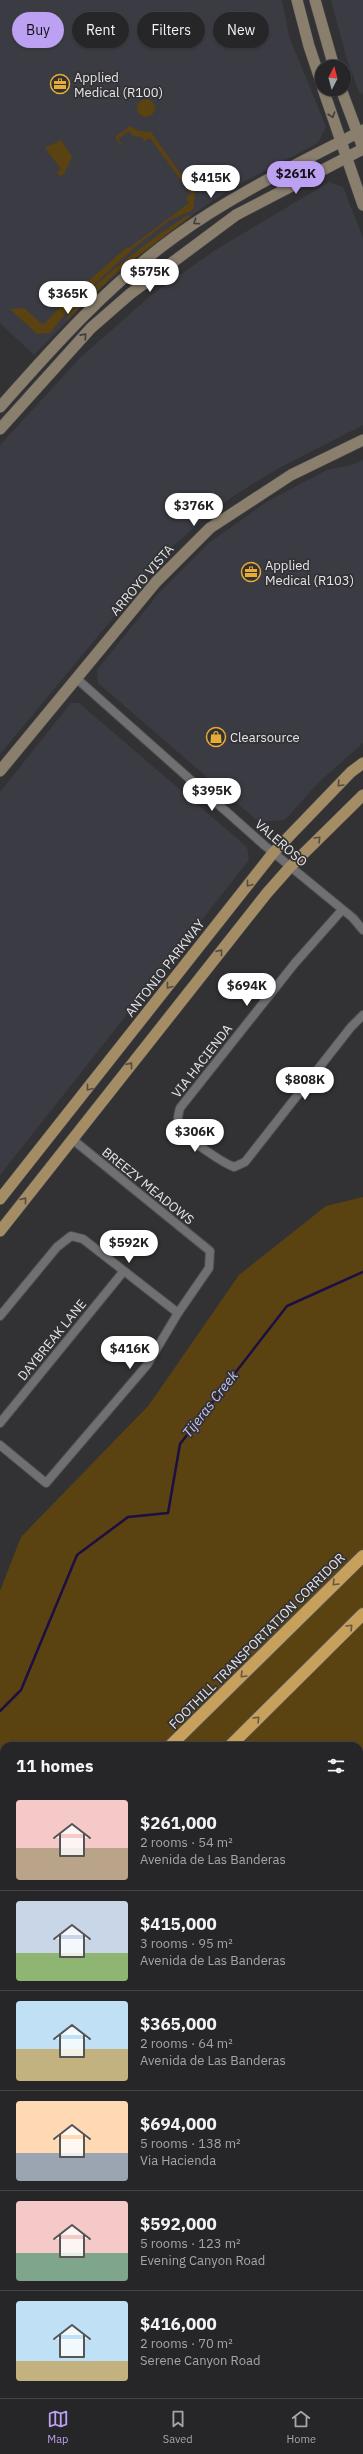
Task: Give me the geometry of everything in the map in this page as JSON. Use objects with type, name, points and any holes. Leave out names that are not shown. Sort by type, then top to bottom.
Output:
[{"type":"highway","name":"FOOTHILL TRANSPORTATION CORRIDOR","points":[[174,1742],[363,1556]]},
{"type":"highway","points":[[234,1742],[363,1614]]},
{"type":"main road","points":[[297,0],[306,39],[315,65]]},
{"type":"main road","points":[[315,0],[332,60]]},
{"type":"main road","points":[[325,96],[363,205]]},
{"type":"main road","points":[[0,429],[91,328],[130,294],[236,215],[363,148],[360,131],[344,96]]},
{"type":"main road","points":[[0,407],[81,318],[129,273],[175,236],[221,206],[360,131]]},
{"type":"main road","points":[[58,364],[61,348],[65,342],[123,284],[129,273]]},
{"type":"main road","points":[[0,419],[42,371],[46,363],[47,354]]},
{"type":"main road","name":"ARROYO VISTA","points":[[0,771],[156,582],[210,528],[291,475],[363,440]]},
{"type":"main road","name":"ANTONIO PARKWAY","points":[[0,1199],[273,853],[351,772],[363,763]]},
{"type":"main road","points":[[0,1231],[290,867],[363,795]]},
{"type":"street","name":"VALEROSO","points":[[76,678],[273,853],[342,910],[363,930]]},
{"type":"street","name":"VIA HACIENDA","points":[[342,910],[295,963],[180,1108],[177,1119],[181,1130],[223,1163],[234,1167],[245,1162],[350,1027],[363,1015]]},
{"type":"street","name":"BREEZY MEADOWS","points":[[72,1139],[210,1251],[209,1268],[178,1313]]},
{"type":"street","points":[[0,1316],[57,1246],[71,1236],[83,1239],[123,1272],[178,1313],[147,1366],[46,1483],[0,1445]]},
{"type":"street","name":"DAYBREAK LANE","points":[[0,1423],[123,1272]]},
{"type":"shaded area","points":[[0,0],[282,0],[289,36],[326,127],[318,143],[230,189],[160,237],[94,294],[34,355],[0,323]]},
{"type":"shaded area","points":[[331,0],[363,0],[363,94],[359,92],[351,71],[351,60],[347,60]]},
{"type":"shaded area","points":[[146,99],[152,102],[155,108],[152,114],[146,117],[140,114],[137,108],[140,102]]},
{"type":"shaded area","points":[[130,126],[139,131],[151,132],[195,194],[193,210],[170,220],[136,246],[74,303],[50,333],[37,334],[10,309],[24,308],[43,325],[69,298],[126,248],[129,248],[189,203],[186,198],[191,194],[150,138],[145,141],[141,137],[133,136],[129,131],[118,139],[122,144],[120,145],[115,137]]},
{"type":"shaded area","points":[[61,140],[72,157],[64,174],[60,176],[57,173],[61,169],[45,148]]},
{"type":"shaded area","points":[[329,182],[343,187],[363,238],[363,425],[279,468],[235,495],[209,514],[172,547],[0,754],[0,445],[80,358],[150,296],[214,251]]},
{"type":"shaded area","points":[[189,215],[191,216],[116,273],[66,321],[72,310],[84,296],[101,281],[161,233]]},
{"type":"shaded area","points":[[363,460],[363,743],[316,785],[285,820],[259,822],[98,683],[97,670],[158,594],[210,542],[268,501],[327,470],[352,465]]},
{"type":"shaded area","points":[[71,703],[79,703],[247,847],[249,860],[0,1175],[0,792]]},
{"type":"shaded area","points":[[363,1197],[363,1742],[0,1742],[0,1591],[21,1537],[149,1405],[239,1275],[326,1206]]},
{"type":"waterway","name":"Tijeras Creek","points":[[0,1711],[21,1690],[77,1555],[128,1517],[168,1513],[180,1444],[287,1306],[363,1272]]},
{"type":"place","name":"Applied Medical (R100)","points":[[60,84]]},
{"type":"place","name":"Applied Medical (R103)","points":[[251,572]]},
{"type":"place","name":"Clearsource","points":[[216,737]]}]
